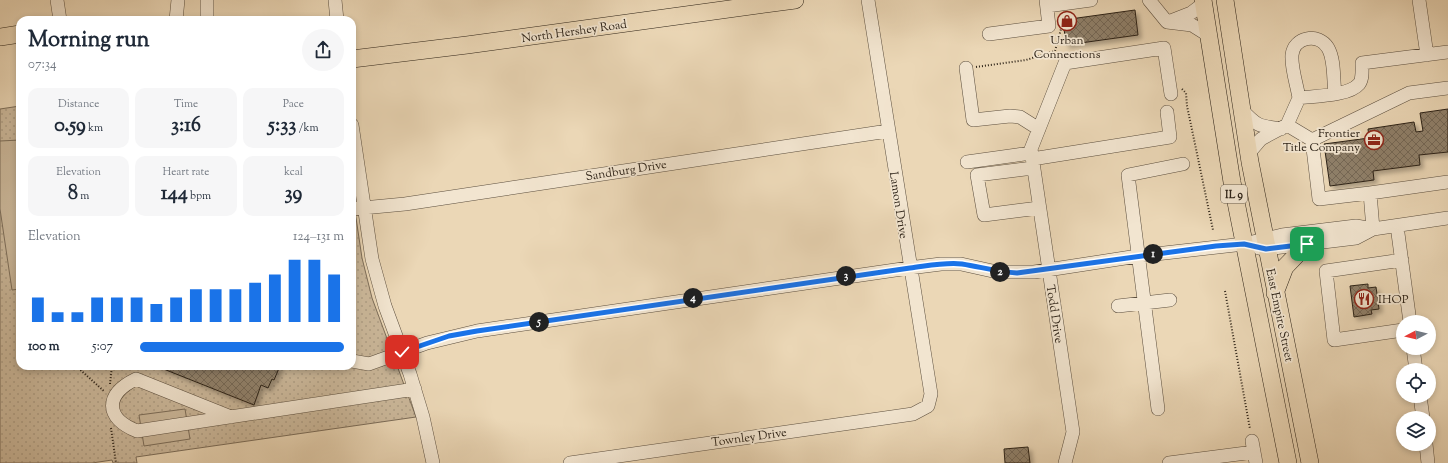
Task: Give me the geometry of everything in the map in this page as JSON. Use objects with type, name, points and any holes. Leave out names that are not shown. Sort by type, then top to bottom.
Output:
[{"type":"main road","name":"North Hershey Road","points":[[356,59],[467,45],[795,0]]},
{"type":"main road","name":"East Empire Street","points":[[1202,1],[1244,244],[1288,463]]},
{"type":"main road","name":"East Empire Street","points":[[1225,1],[1265,244],[1312,461]]},
{"type":"main road","points":[[0,34],[16,34]]},
{"type":"main road","points":[[1275,293],[1285,266],[1307,244]]},
{"type":"street","points":[[57,0],[59,16]]},
{"type":"street","points":[[176,16],[178,0]]},
{"type":"street","points":[[207,0],[207,16]]},
{"type":"street","points":[[335,0],[337,16]]},
{"type":"street","name":"Lamon Drive","points":[[868,0],[931,394],[930,401],[926,408]]},
{"type":"street","points":[[989,34],[1049,26],[1051,3],[1091,0]]},
{"type":"street","points":[[1149,0],[1168,22],[1192,25],[1208,35]]},
{"type":"street","points":[[1419,0],[1427,55]]},
{"type":"street","points":[[1168,22],[1191,13],[1202,1]]},
{"type":"street","points":[[1249,153],[1261,139],[1284,127],[1299,98],[1292,56],[1294,48],[1301,40],[1310,37],[1320,40],[1327,46],[1331,55],[1335,93]]},
{"type":"street","name":"Todd Drive","points":[[1066,458],[1073,432],[1031,149],[1064,63],[1164,48],[1170,90]]},
{"type":"street","points":[[1299,98],[1349,92],[1360,84],[1362,63],[1448,52]]},
{"type":"street","points":[[966,68],[973,120],[1010,116],[1020,117],[1039,129]]},
{"type":"street","points":[[1312,140],[1409,93],[1448,88]]},
{"type":"street","points":[[1242,109],[1255,123],[1262,126],[1284,127],[1312,140]]},
{"type":"street","points":[[1039,208],[984,215],[977,175],[1032,160],[1170,138],[1167,112]]},
{"type":"street","name":"Sandburg Drive","points":[[358,208],[405,204],[888,131]]},
{"type":"street","points":[[1312,140],[1320,199],[1448,182]]},
{"type":"street","points":[[967,162],[1032,160]]},
{"type":"street","points":[[1158,408],[1128,175],[1183,164]]},
{"type":"street","points":[[356,180],[358,208],[367,235],[378,283],[415,389],[425,424],[433,463]]},
{"type":"street","points":[[1370,193],[1373,229]]},
{"type":"street","points":[[1265,244],[1356,226],[1373,229],[1448,218]]},
{"type":"street","points":[[1397,226],[1409,315]]},
{"type":"street","points":[[356,362],[369,364],[449,336],[477,331],[910,268],[941,264],[961,264],[997,272],[1017,273],[1048,270],[1138,256],[1244,244],[1307,244],[1356,238],[1373,229]]},
{"type":"street","points":[[1396,331],[1334,340],[1326,271],[1402,260]]},
{"type":"street","points":[[1118,306],[1170,300]]},
{"type":"street","points":[[232,417],[136,379],[126,384],[115,394],[115,415],[124,426],[137,431],[232,417],[415,389]]},
{"type":"street","name":"Townley Drive","points":[[570,463],[913,414],[926,408]]},
{"type":"street","points":[[1427,451],[1428,463]]},
{"type":"street","points":[[1170,463],[1254,452]]},
{"type":"street","points":[[1054,463],[1066,458]]},
{"type":"path","points":[[1051,3],[1062,23],[1055,50],[1055,56]]},
{"type":"path","points":[[966,68],[1026,60],[1055,50]]},
{"type":"path","points":[[1170,90],[1183,89],[1186,93],[1187,106],[1214,230]]},
{"type":"path","points":[[1225,291],[1254,452]]},
{"type":"path","points":[[80,370],[114,400]]},
{"type":"shaded area","points":[[16,107],[16,370],[356,370],[356,218],[362,258],[372,298],[416,417],[136,457],[137,463],[113,463],[112,460],[92,463],[0,463],[0,109]]},
{"type":"shaded area","points":[[16,140],[16,290],[12,290],[0,209],[0,141]]},
{"type":"shaded area","points":[[185,409],[190,439],[144,446],[139,415]]},
{"type":"building","points":[[1135,10],[1138,35],[1066,45],[1063,20]]},
{"type":"building","points":[[1448,109],[1448,152],[1419,155],[1420,165],[1373,171],[1374,180],[1330,186],[1324,144],[1369,138],[1368,129],[1414,122],[1416,132],[1423,131],[1420,113]]},
{"type":"building","name":"IHOP","points":[[1368,284],[1368,288],[1376,287],[1379,309],[1371,310],[1372,314],[1354,317],[1350,286]]},
{"type":"building","points":[[166,370],[278,370],[274,380],[272,379],[268,388],[261,385],[254,405]]},
{"type":"building","points":[[1028,447],[1030,463],[1005,463],[1004,449]]},
{"type":"place","name":"Urban Connections","points":[[1067,21]]},
{"type":"place","name":"Frontier Title Company","points":[[1374,140]]},
{"type":"place","name":"IHOP","points":[[1364,299]]},
{"type":"route","points":[[402,352],[449,336],[477,331],[706,296],[941,264],[961,264],[997,272],[1017,273],[1216,246],[1244,244],[1266,249],[1307,244]]}]
